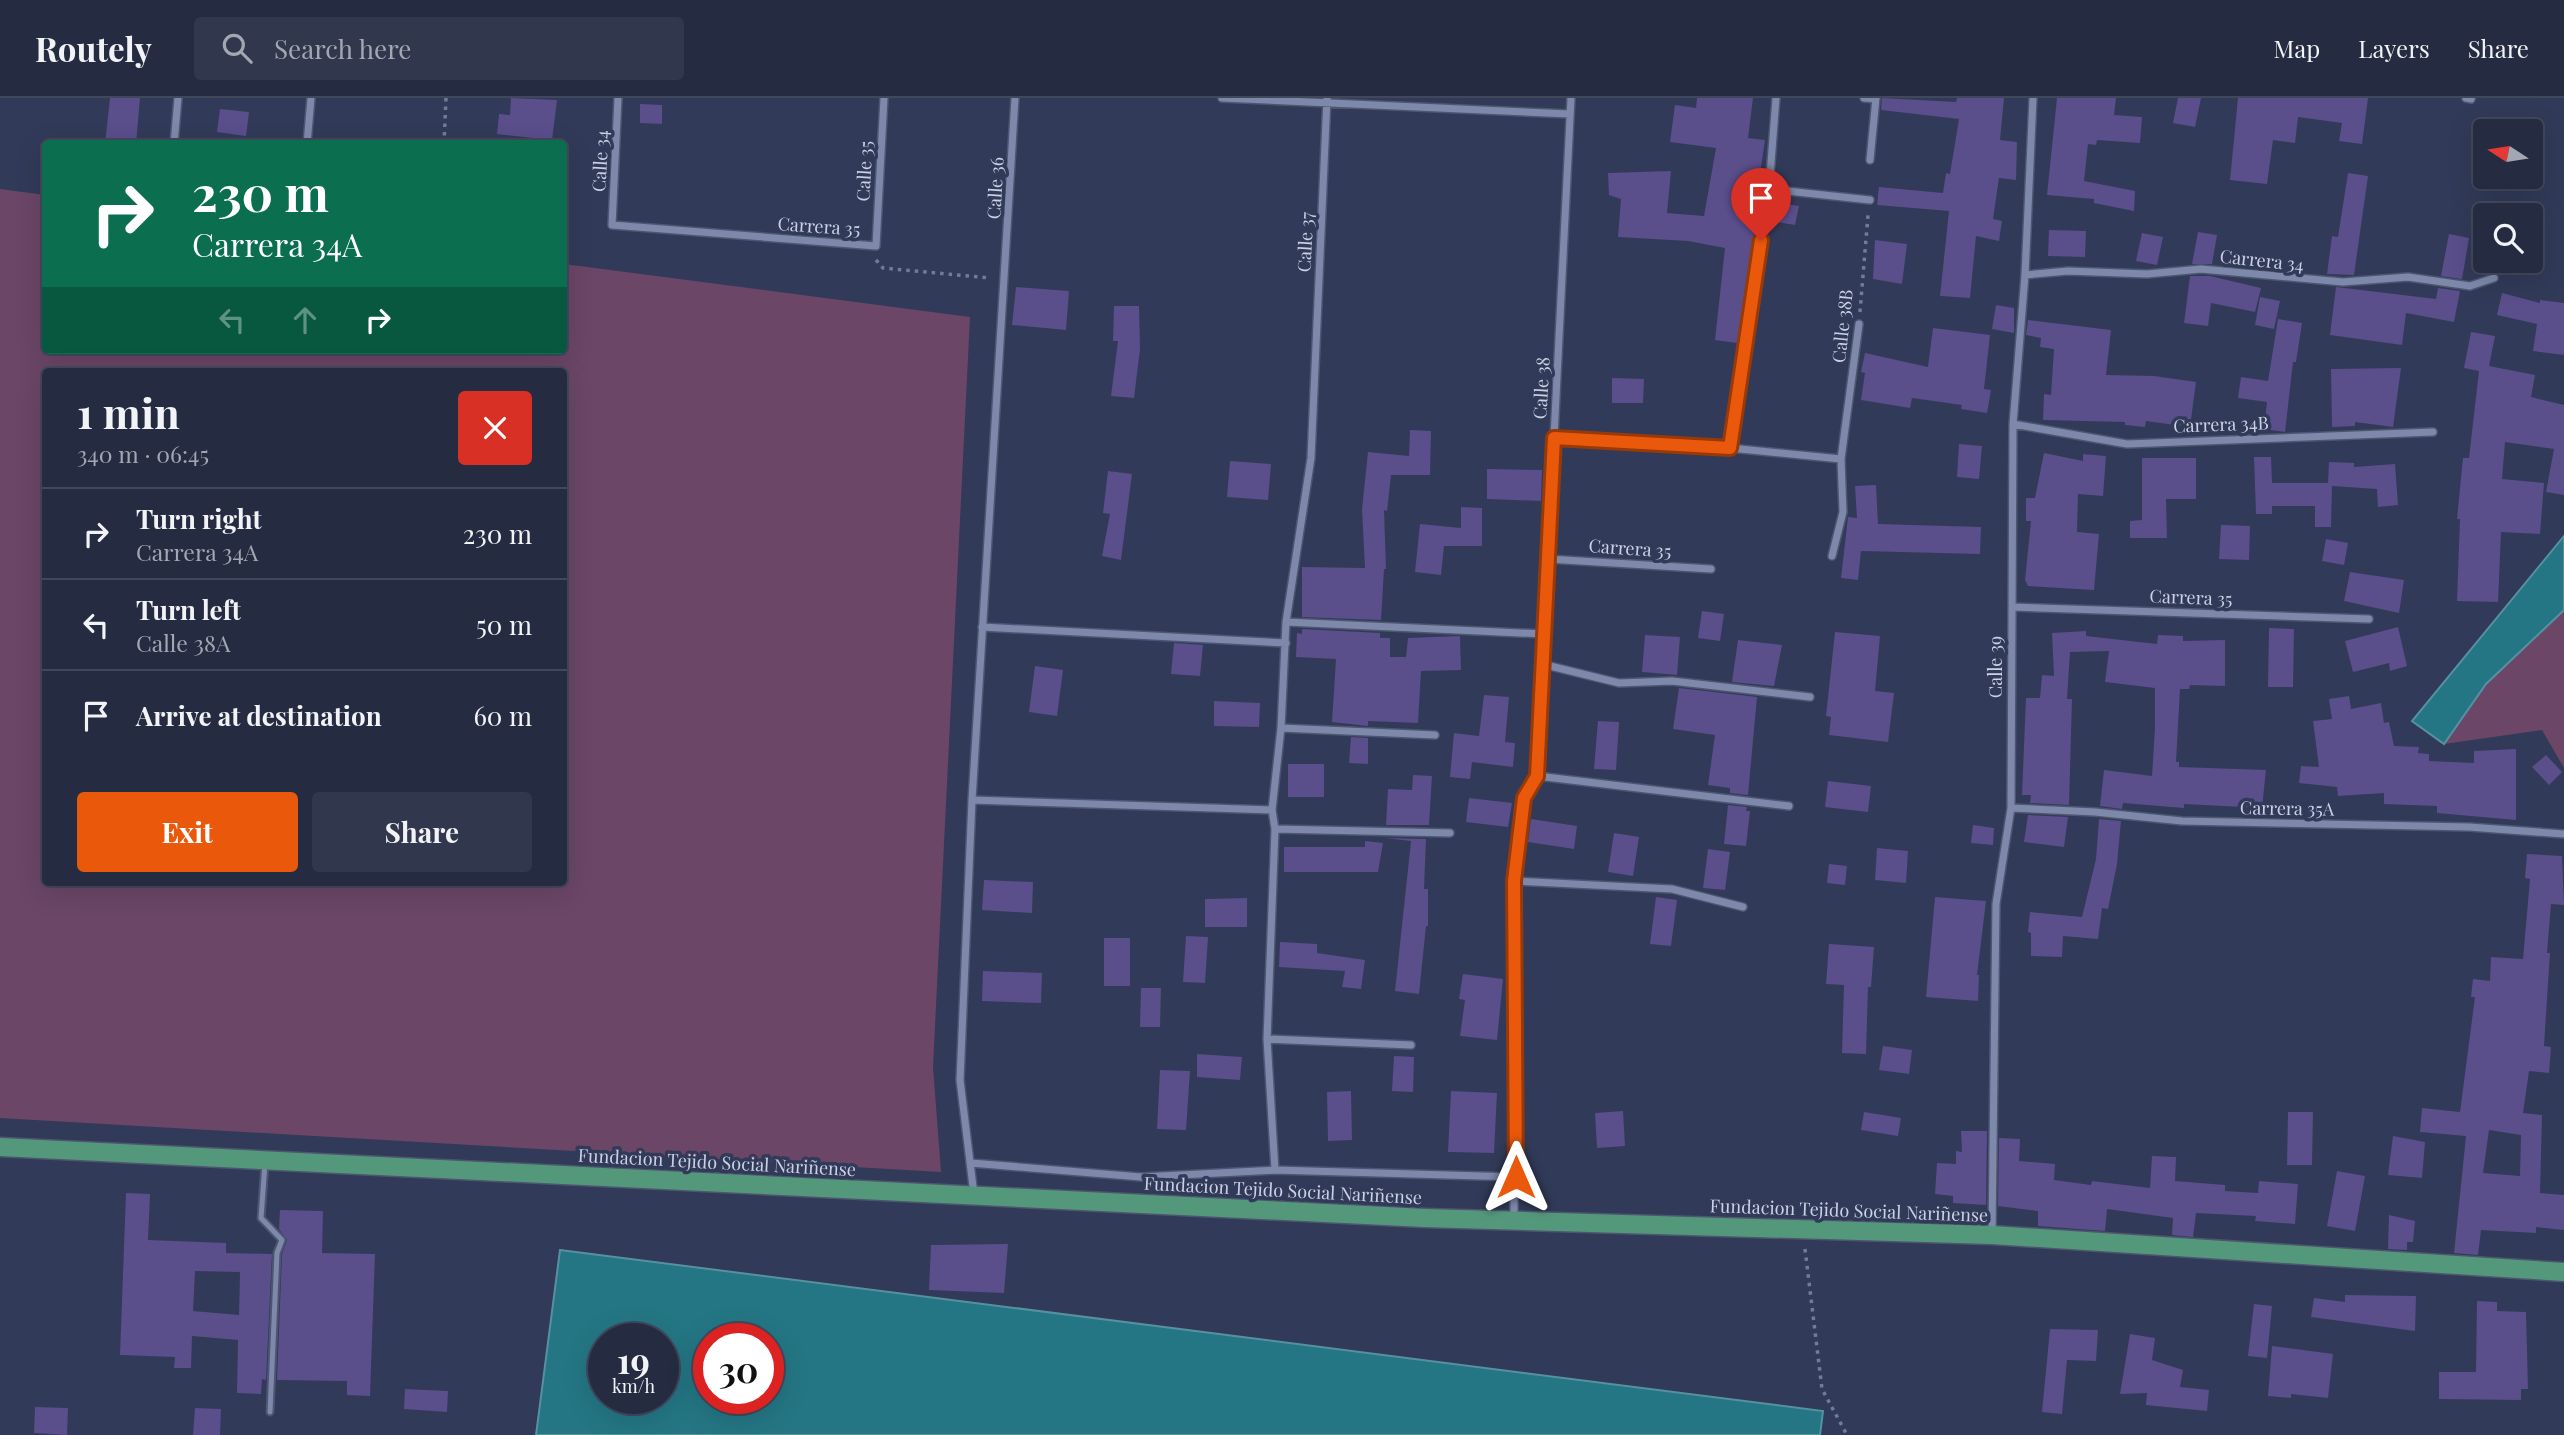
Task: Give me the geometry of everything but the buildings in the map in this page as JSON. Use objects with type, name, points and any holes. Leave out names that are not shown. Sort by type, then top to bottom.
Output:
[{"type":"main road","name":"Fundacion Tejido Social Nariñense","points":[[0,1147],[1514,1221],[1992,1235],[2564,1272]]},
{"type":"street","points":[[174,140],[178,98]]},
{"type":"street","points":[[307,140],[311,98]]},
{"type":"street","name":"Calle 34","points":[[612,225],[618,98]]},
{"type":"street","name":"Calle 35","points":[[876,246],[884,98]]},
{"type":"street","name":"Calle 36","points":[[974,1196],[960,1080],[972,800],[1006,280],[1015,98]]},
{"type":"street","points":[[1222,98],[1327,100],[1570,114]]},
{"type":"street","name":"Calle 38","points":[[1514,1221],[1514,881],[1524,798],[1537,776],[1571,98]]},
{"type":"street","points":[[1730,448],[1769,189],[1776,98]]},
{"type":"street","points":[[1864,98],[1876,98],[1870,159]]},
{"type":"street","name":"Calle 39","points":[[1992,1235],[1996,904],[2011,808],[2013,424],[2025,275],[2033,98]]},
{"type":"street","points":[[2466,98],[2471,99]]},
{"type":"street","name":"Calle 37","points":[[1275,1170],[1267,1040],[1275,829],[1272,810],[1281,728],[1286,622],[1311,458],[1327,100]]},
{"type":"street","points":[[1769,189],[1870,200]]},
{"type":"street","name":"Carrera 35","points":[[612,225],[876,246]]},
{"type":"street","name":"Carrera 34","points":[[2025,275],[2068,271],[2147,274],[2201,269],[2343,282],[2408,276],[2470,286],[2494,278]]},
{"type":"street","name":"Calle 38B","points":[[1832,556],[1843,512],[1841,459],[1860,324]]},
{"type":"street","name":"Carrera 34B","points":[[2013,424],[2127,444],[2432,432]]},
{"type":"street","points":[[1554,438],[1730,448],[1841,459]]},
{"type":"street","name":"Carrera 35","points":[[1548,559],[1711,569]]},
{"type":"street","name":"Carrera 35","points":[[2011,607],[2369,619]]},
{"type":"street","points":[[1286,622],[1544,634]]},
{"type":"street","points":[[982,627],[1286,643]]},
{"type":"street","points":[[1542,664],[1619,682],[1671,681],[1810,697]]},
{"type":"street","points":[[1281,728],[1435,735]]},
{"type":"street","points":[[1537,776],[1789,806]]},
{"type":"street","points":[[972,800],[1272,810]]},
{"type":"street","name":"Carrera 35A","points":[[2011,808],[2095,812],[2182,821],[2469,827],[2564,834]]},
{"type":"street","points":[[1275,829],[1450,833]]},
{"type":"street","points":[[1514,881],[1672,889],[1743,907]]},
{"type":"street","points":[[1267,1040],[1411,1045]]},
{"type":"street","points":[[971,1163],[1141,1177],[1275,1170],[1516,1177]]},
{"type":"lane","points":[[265,1160],[261,1218],[282,1241],[277,1253],[270,1412]]},
{"type":"path","points":[[444,140],[446,98]]},
{"type":"path","name":"Calle 38B","points":[[1860,324],[1870,200]]},
{"type":"path","name":"Carrera 35","points":[[876,246],[875,258],[883,268],[1006,280]]},
{"type":"path","points":[[1803,1230],[1822,1389],[1847,1435]]},
{"type":"shaded area","points":[[0,189],[42,195],[42,354],[567,354],[567,264],[970,317],[933,1067],[941,1172],[0,1118]]},
{"type":"shaded area","points":[[2564,536],[2564,610],[2486,684],[2444,744],[2412,721]]},
{"type":"shaded area","points":[[2564,610],[2564,768],[2542,730],[2444,744],[2486,684]]},
{"type":"shaded area","points":[[560,1250],[1823,1411],[1820,1435],[536,1435]]},
{"type":"route","points":[[1516,1177],[1514,881],[1524,798],[1537,776],[1554,438],[1730,448],[1761,240]]}]
